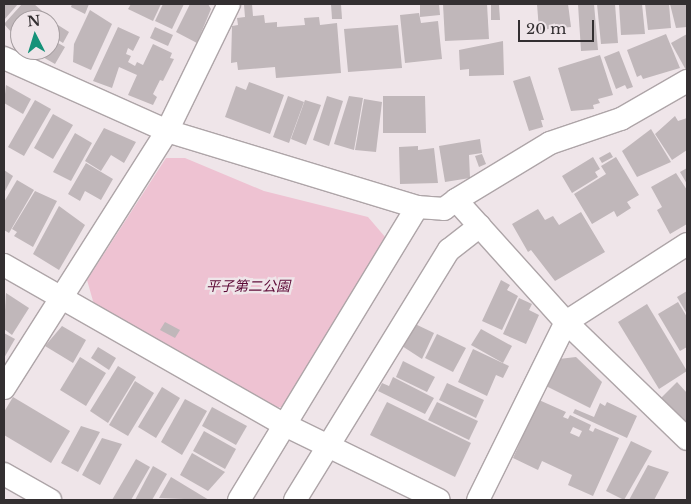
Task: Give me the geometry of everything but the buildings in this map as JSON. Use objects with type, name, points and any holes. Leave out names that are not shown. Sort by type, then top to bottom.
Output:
[{"type":"street","points":[[4,388],[60,296],[167,131],[229,4]]},
{"type":"street","points":[[4,58],[167,131],[417,207],[444,209],[550,143],[621,120],[687,81]]},
{"type":"street","points":[[456,200],[566,322],[687,439]]},
{"type":"street","points":[[239,500],[417,207]]},
{"type":"street","points":[[295,500],[449,250],[480,226]]},
{"type":"street","points":[[478,500],[566,322],[687,244]]},
{"type":"street","points":[[4,265],[285,425],[439,500]]},
{"type":"street","points":[[4,474],[50,500]]},
{"type":"green space","name":"平子第二公園","points":[[166,158],[185,158],[264,191],[368,217],[386,238],[292,406],[271,408],[95,308],[87,280]]}]
